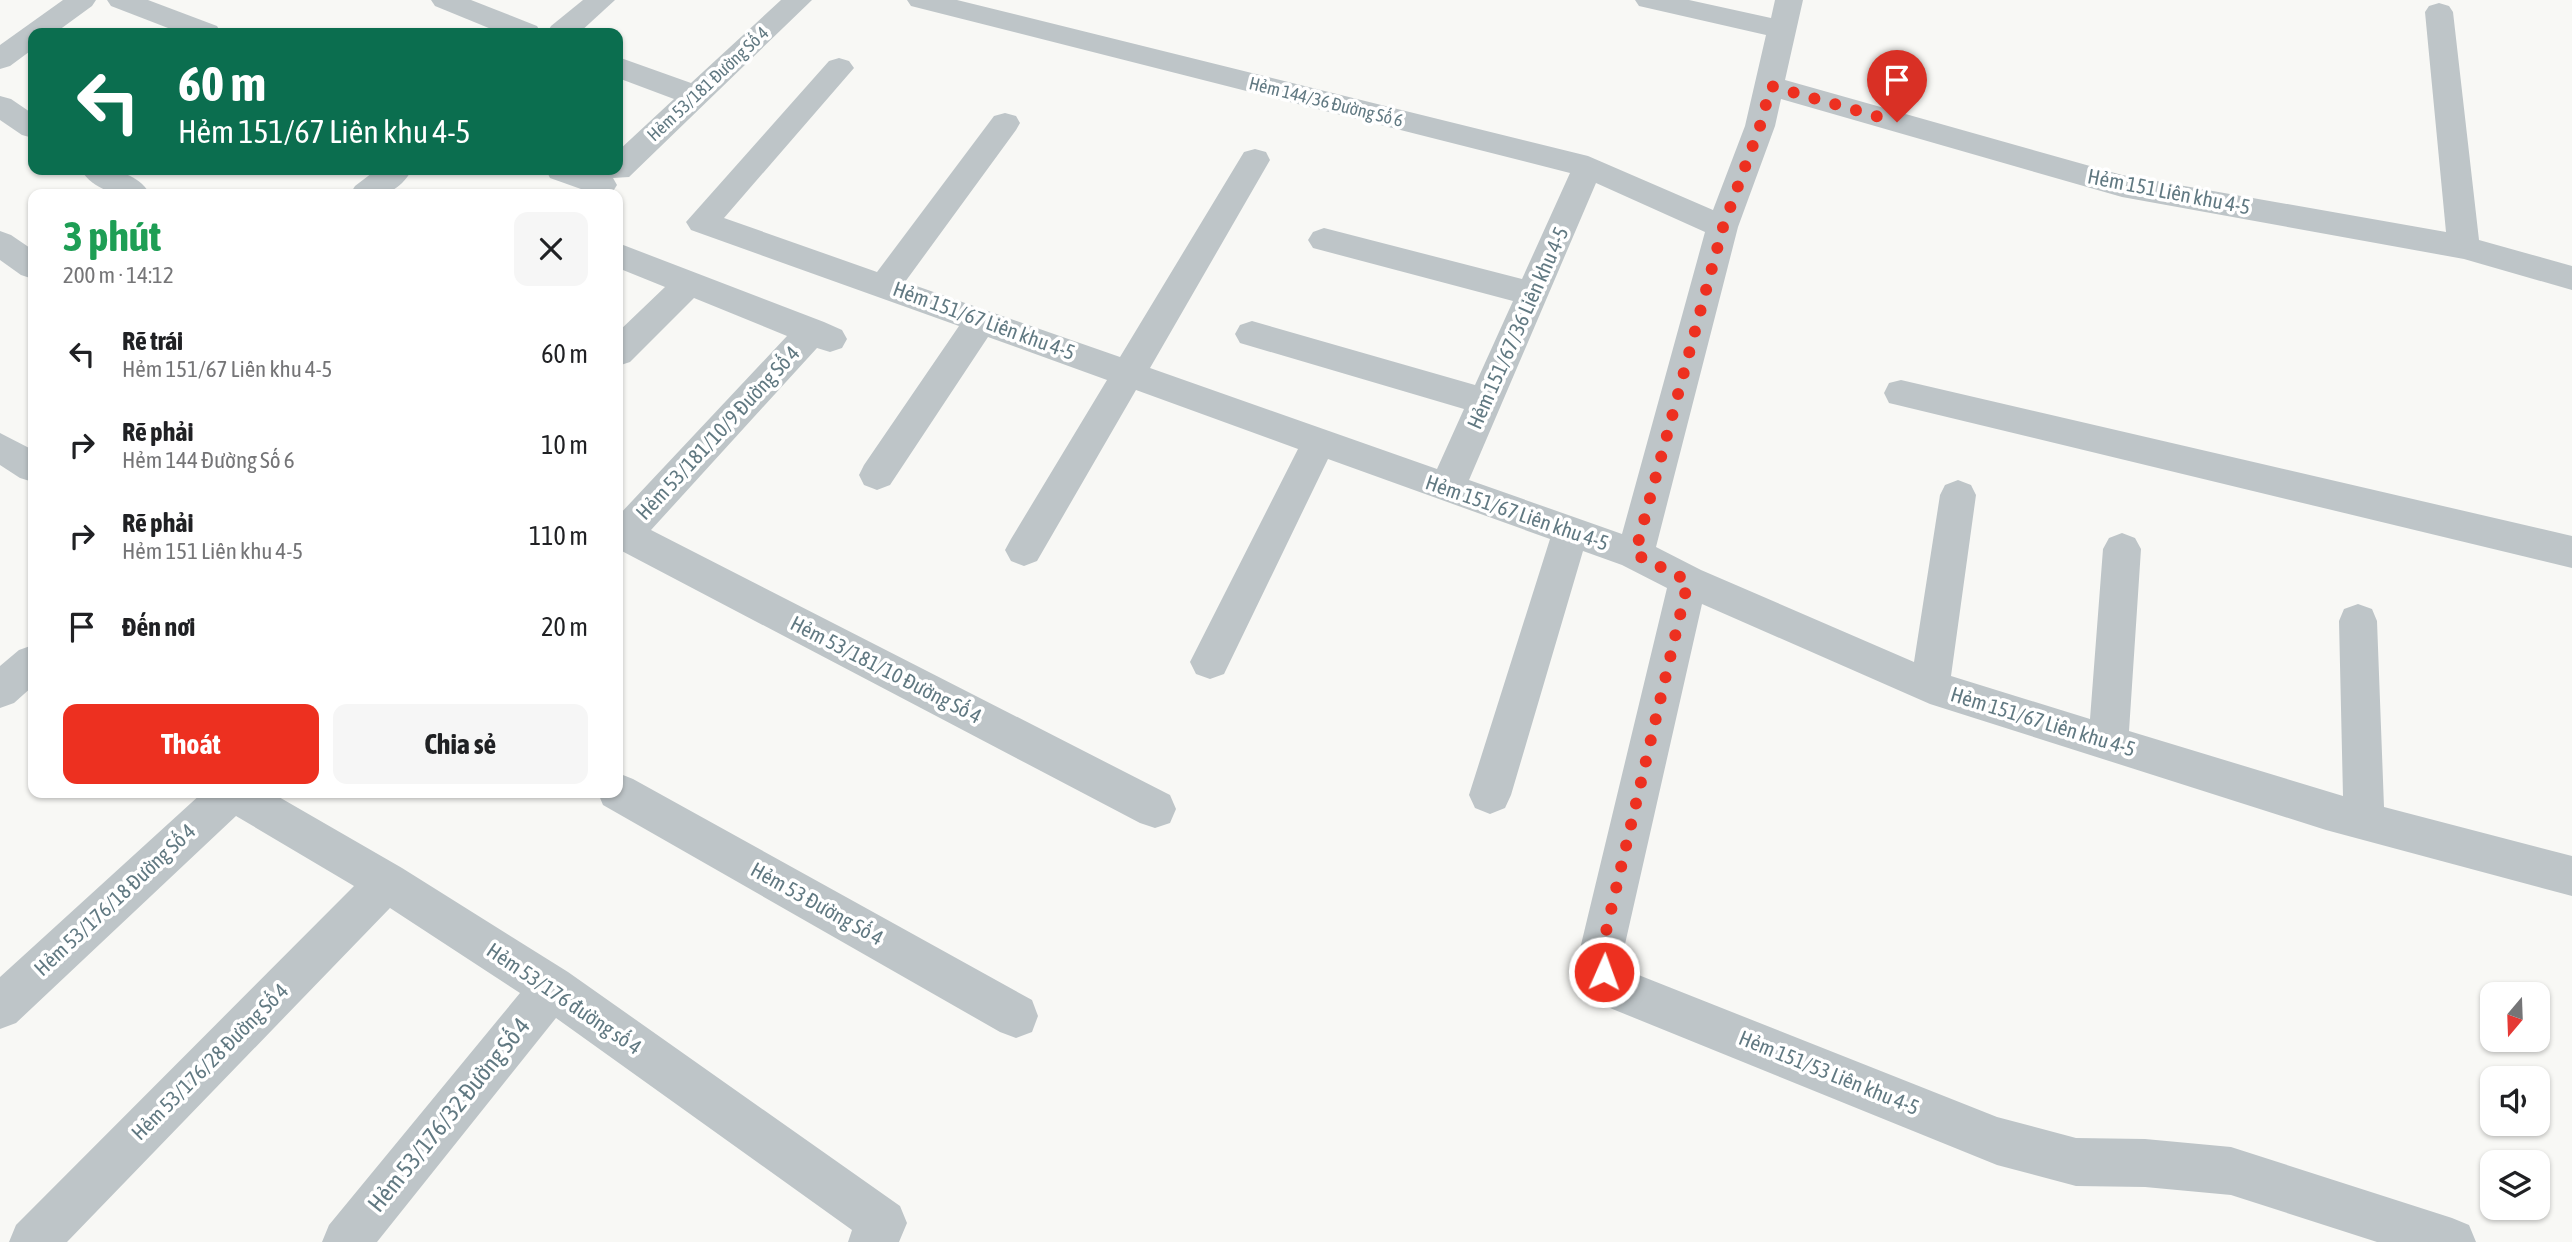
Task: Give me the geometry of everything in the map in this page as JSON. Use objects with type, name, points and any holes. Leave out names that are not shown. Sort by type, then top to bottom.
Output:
[{"type":"street","points":[[42,28],[82,0]]},
{"type":"street","points":[[121,0],[194,28]]},
{"type":"street","points":[[445,0],[515,28]]},
{"type":"street","points":[[567,28],[601,0]]},
{"type":"street","name":"Hẻm 53/181 Đường Số 4","points":[[623,163],[798,0]]},
{"type":"street","name":"Hẻm 144/36 Đường Số 6","points":[[921,0],[1588,167],[1723,227]]},
{"type":"street","points":[[1635,554],[1723,227],[1760,126],[1786,15],[1649,0]]},
{"type":"street","points":[[2439,12],[2464,247]]},
{"type":"street","points":[[0,59],[28,38]]},
{"type":"street","name":"Hẻm 151/67 Liên khu 4-5","points":[[839,68],[702,222],[886,285],[1570,533],[1635,554],[1688,581],[1930,687],[2326,811],[2572,876]]},
{"type":"street","points":[[623,69],[696,96]]},
{"type":"street","name":"Hẻm 151 Liên khu 4-5","points":[[1771,86],[2122,186],[2464,247],[2572,278]]},
{"type":"street","points":[[0,106],[28,125]]},
{"type":"street","points":[[886,285],[1004,123]]},
{"type":"street","points":[[1024,550],[1255,160]]},
{"type":"street","name":"Hẻm 151/67/36 Liên khu 4-5","points":[[1447,488],[1588,167]]},
{"type":"street","points":[[105,175],[126,189]]},
{"type":"street","points":[[372,189],[390,175]]},
{"type":"street","points":[[586,175],[606,179]]},
{"type":"street","points":[[1324,240],[1532,295]]},
{"type":"street","points":[[0,243],[28,263]]},
{"type":"street","points":[[623,257],[689,283],[623,348]]},
{"type":"street","name":"Hẻm 53/181/10/9 Đường Số 4","points":[[623,531],[821,335],[689,283]]},
{"type":"street","points":[[877,475],[981,320]]},
{"type":"street","points":[[1252,334],[1485,401]]},
{"type":"street","points":[[1901,393],[2572,552]]},
{"type":"street","points":[[1210,662],[1320,442]]},
{"type":"street","points":[[0,447],[28,465]]},
{"type":"street","points":[[1930,687],[1958,495]]},
{"type":"street","points":[[1490,795],[1570,533]]},
{"type":"street","name":"Hẻm 53/181/10 Đường Số 4","points":[[623,534],[1155,809]]},
{"type":"street","points":[[2108,741],[2122,549]]},
{"type":"street","name":"Hẻm 151/53 Liên khu 4-5","points":[[1688,581],[1601,953],[1604,972],[1622,990],[1997,1141],[2076,1162],[2145,1163],[2231,1171],[2452,1242]]},
{"type":"street","points":[[2358,621],[2364,821]]},
{"type":"street","name":"Hẻm 53 Đường Số 4","points":[[623,795],[1016,1016]]},
{"type":"street","name":"Hẻm 53/176/18 Đường Số 4","points":[[0,1007],[227,798]]},
{"type":"street","name":"Hẻm 53/176 đường số 4","points":[[241,798],[387,882],[552,988],[877,1233]]},
{"type":"street","name":"Hẻm 53/176/28 Đường Số 4","points":[[33,1242],[387,882]]},
{"type":"street","name":"Hẻm 53/176/32 Đường Số 4","points":[[346,1242],[552,988]]},
{"type":"route","points":[[1604,972],[1601,953],[1688,581],[1635,554],[1723,227],[1760,126],[1771,86],[1897,122]]}]
